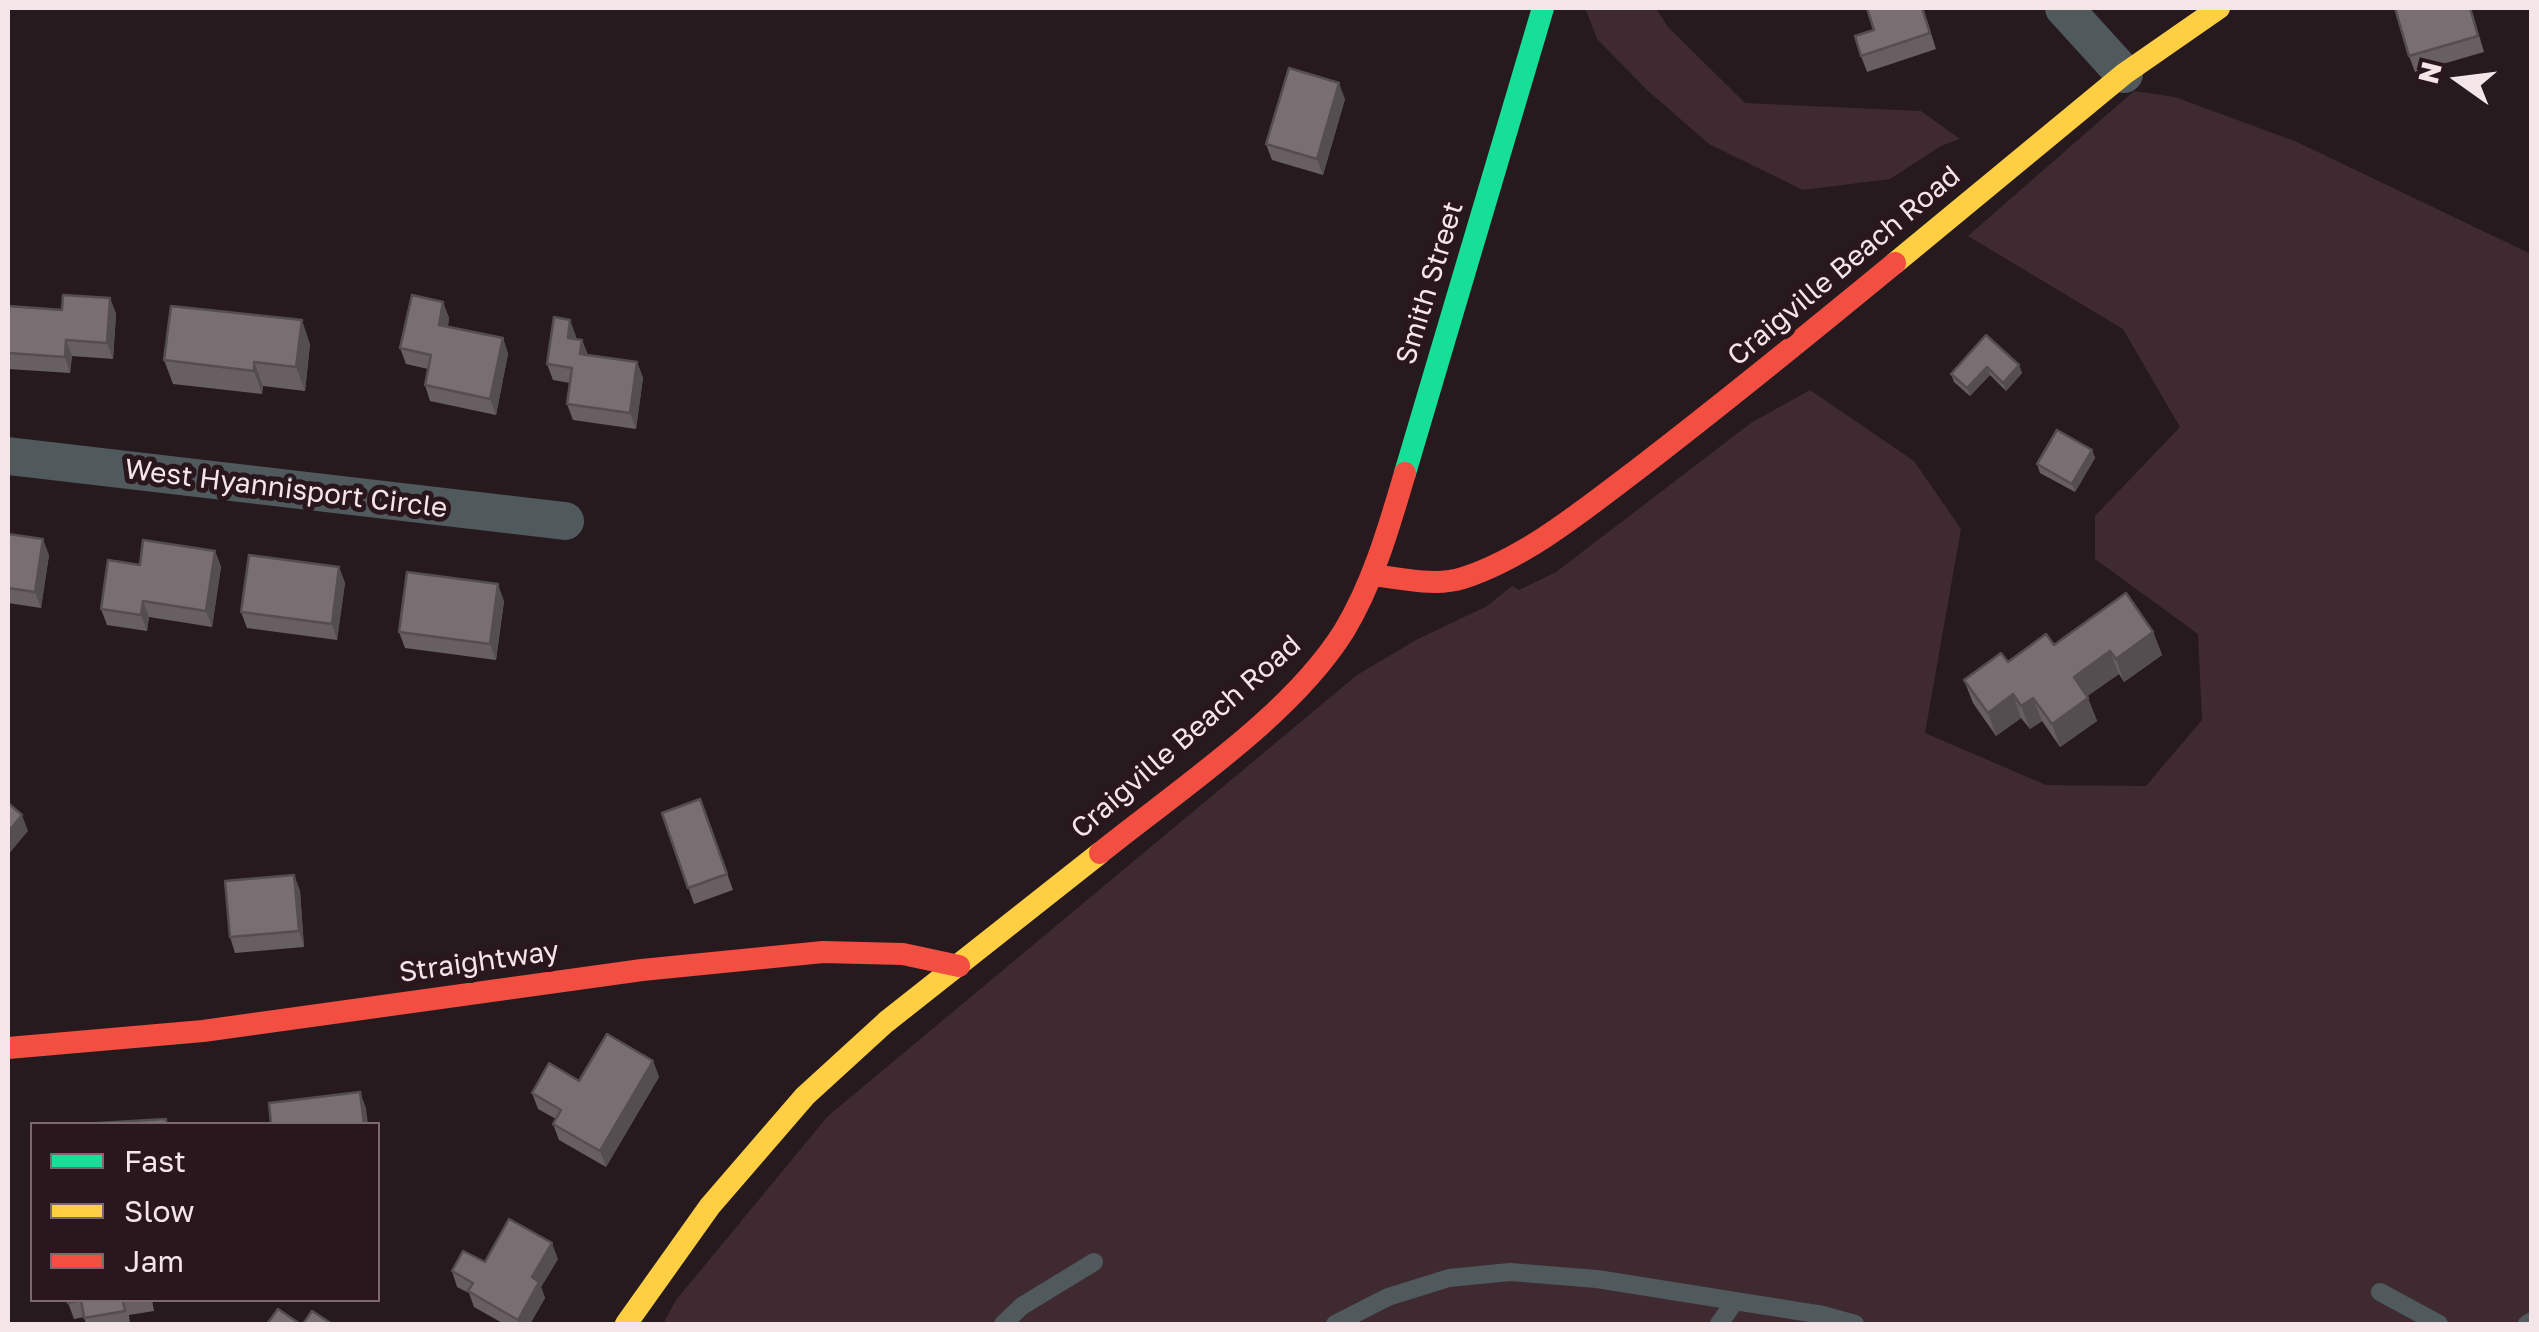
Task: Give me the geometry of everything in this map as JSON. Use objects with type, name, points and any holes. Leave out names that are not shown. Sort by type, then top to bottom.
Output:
[{"type":"street","name":"Smith Street","points":[[1372,575],[1543,8]]},
{"type":"street","points":[[2064,8],[2124,74]]},
{"type":"street","name":"Craigville Beach Road","points":[[626,1324],[660,1271],[715,1200],[811,1088],[878,1029],[1197,775],[1291,693],[1331,651],[1372,575],[1434,582],[1460,579],[1513,555],[1594,502],[1748,384],[2124,74],[2219,8]]},
{"type":"street","name":"West Hyannisport Circle","points":[[8,456],[565,521]]},
{"type":"street","name":"Straightway","points":[[8,1048],[203,1032],[642,970],[823,952],[904,954],[959,966]]},
{"type":"lane","points":[[1003,1324],[1022,1306],[1094,1262]]},
{"type":"lane","points":[[1335,1324],[1388,1297],[1449,1278],[1510,1272],[1597,1279],[1823,1315],[1856,1324]]},
{"type":"lane","points":[[2380,1292],[2439,1324]]},
{"type":"lane","points":[[1719,1324],[1734,1301]]},
{"type":"shaded area","points":[[1585,8],[1656,8],[1668,27],[1745,103],[1921,111],[1960,139],[1941,146],[1890,179],[1803,190],[1709,144],[1647,90],[1597,39]]},
{"type":"shaded area","points":[[2134,91],[2175,97],[2297,142],[2531,254],[2531,1324],[663,1324],[676,1300],[828,1116],[1357,675],[1416,640],[1487,606],[1512,586],[1519,590],[1556,572],[1751,423],[1810,390],[1914,461],[1961,529],[1925,733],[2046,785],[2146,786],[2202,720],[2198,634],[2095,559],[2095,516],[2180,427],[2123,329],[1968,236]]},
{"type":"building","points":[[1867,8],[1922,8],[1930,33],[1861,56],[1855,36],[1874,30]]},
{"type":"building","points":[[2395,8],[2470,8],[2478,36],[2409,56]]},
{"type":"building","points":[[1289,68],[1339,83],[1317,159],[1266,144]]},
{"type":"building","points":[[63,295],[110,298],[107,343],[66,340],[65,357],[8,353],[8,306],[62,310]]},
{"type":"building","points":[[412,295],[443,302],[439,325],[503,338],[490,399],[425,385],[431,355],[400,348]]},
{"type":"building","points":[[171,306],[302,320],[296,367],[254,362],[254,371],[164,360]]},
{"type":"building","points":[[554,317],[570,320],[568,338],[582,340],[580,354],[637,362],[630,413],[567,404],[572,368],[547,364]]},
{"type":"building","points":[[1986,335],[2019,365],[2003,383],[1987,367],[1967,388],[1951,374]]},
{"type":"building","points":[[2057,430],[2092,450],[2072,484],[2037,464]]},
{"type":"building","points":[[8,534],[43,539],[35,592],[8,588]]},
{"type":"building","points":[[143,540],[215,551],[206,611],[143,601],[141,615],[101,609],[108,560],[140,565]]},
{"type":"building","points":[[249,555],[339,567],[332,624],[241,612]]},
{"type":"building","points":[[407,572],[498,584],[490,644],[399,632]]},
{"type":"building","points":[[2126,593],[2153,632],[2116,659],[2110,651],[2074,677],[2088,698],[2052,724],[2033,698],[2021,706],[2013,694],[1988,713],[1964,680],[2001,653],[2008,662],[2046,634],[2054,645]]},
{"type":"building","points":[[700,799],[727,874],[688,888],[662,813]]},
{"type":"building","points":[[8,803],[22,815],[8,832]]},
{"type":"building","points":[[294,875],[299,931],[230,937],[225,881]]},
{"type":"building","points":[[607,1034],[653,1061],[600,1151],[553,1124],[561,1110],[532,1093],[549,1063],[579,1081]]},
{"type":"building","points":[[360,1092],[364,1122],[271,1122],[269,1103]]},
{"type":"building","points":[[166,1119],[166,1122],[116,1122]]},
{"type":"building","points":[[509,1219],[552,1243],[532,1277],[539,1282],[518,1320],[468,1291],[473,1283],[452,1271],[463,1251],[485,1262]]},
{"type":"building","points":[[81,1302],[123,1302],[125,1311],[84,1318]]},
{"type":"building","points":[[278,1309],[300,1324],[267,1324]]},
{"type":"building","points":[[312,1311],[332,1324],[303,1324]]},
{"type":"traffic: fast","points":[[1405,473],[1543,8]]},
{"type":"traffic: slow","points":[[1895,263],[2124,74],[2219,8]]},
{"type":"traffic: slow","points":[[626,1324],[710,1206],[805,1096],[886,1022],[1100,853]]},
{"type":"traffic: jam","points":[[1372,575],[1452,581],[1487,569],[1533,545],[1671,444],[1895,263]]},
{"type":"traffic: jam","points":[[1100,853],[1264,722],[1321,662],[1364,594],[1405,473]]},
{"type":"traffic: jam","points":[[8,1048],[203,1031],[642,970],[823,952],[903,954],[959,966]]}]
